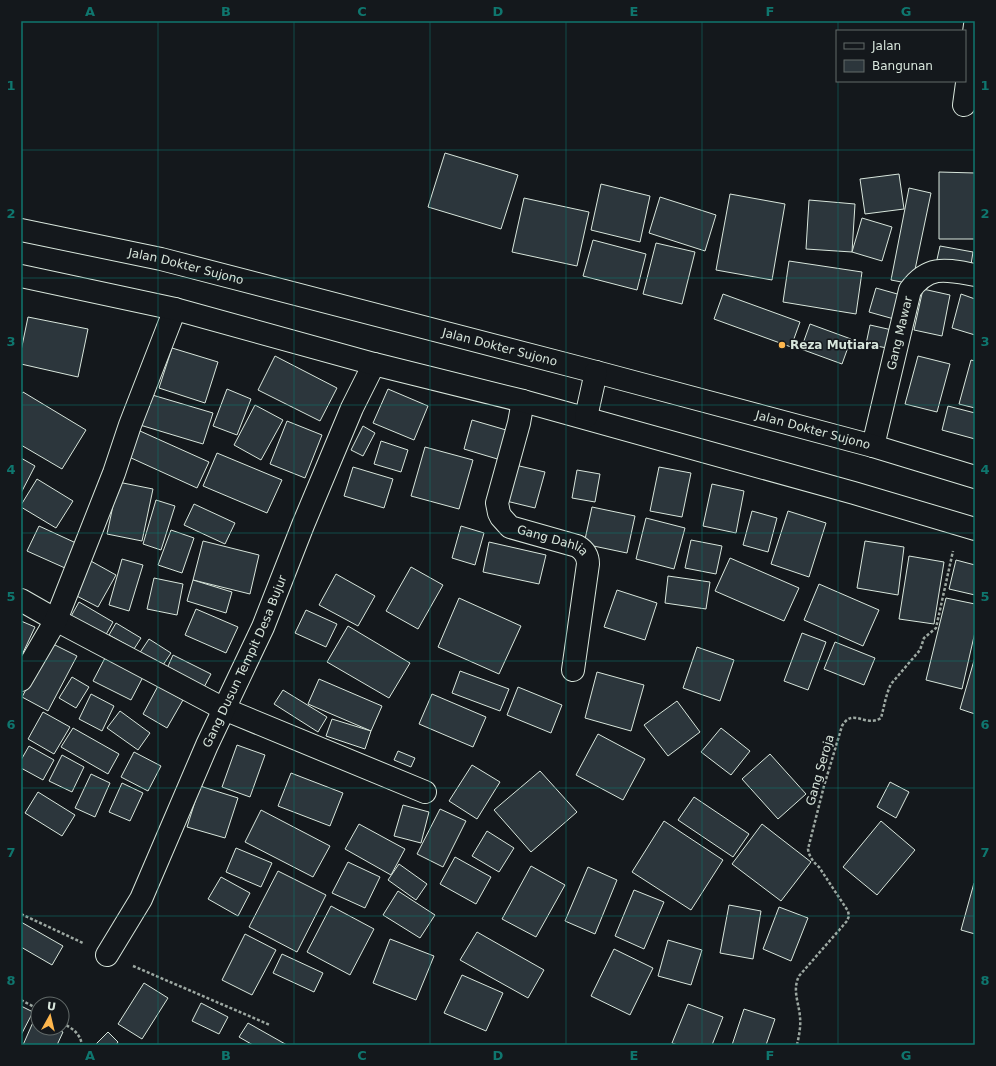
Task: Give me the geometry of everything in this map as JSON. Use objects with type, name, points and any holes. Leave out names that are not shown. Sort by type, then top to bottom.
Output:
[{"type":"main road","points":[[964,105],[975,25]]},
{"type":"main road","name":"Jalan Dokter Sujono","points":[[21,230],[161,259],[596,372],[873,446],[975,477]]},
{"type":"main road","name":"Gang Mawar","points":[[873,446],[910,290],[918,280],[935,271],[948,270],[975,275]]},
{"type":"main road","points":[[21,276],[175,309],[374,364],[523,400],[854,492],[967,526]]},
{"type":"main road","points":[[21,680],[56,620],[114,473],[130,425],[175,309]]},
{"type":"main road","name":"Gang Dusun Tempit Desa Bujur","points":[[107,955],[141,899],[207,745],[263,627],[303,525],[352,408],[374,364]]},
{"type":"main road","points":[[586,417],[596,372]]},
{"type":"main road","name":"Gang Dahlia","points":[[523,400],[519,423],[497,503],[501,517],[510,527],[577,546],[586,554],[588,564],[573,670]]},
{"type":"main road","points":[[21,600],[224,709],[425,792]]},
{"type":"path","name":"Gang Seroja","points":[[797,1045],[800,1019],[796,991],[799,976],[847,922],[849,916],[848,911],[819,867],[810,857],[808,848],[824,786],[842,726],[851,718],[857,718],[870,722],[881,718],[891,684],[920,650],[924,638],[936,628],[967,526]]},
{"type":"path","points":[[21,914],[107,955],[270,1025]]},
{"type":"path","points":[[21,1000],[30,1005]]},
{"type":"path","points":[[70,1027],[78,1035],[82,1045]]},
{"type":"building","points":[[445,153],[518,175],[501,229],[428,207]]},
{"type":"building","points":[[939,172],[975,173],[975,239],[939,239]]},
{"type":"building","points":[[899,174],[904,209],[865,214],[860,179]]},
{"type":"building","points":[[601,184],[650,196],[640,242],[591,230]]},
{"type":"building","points":[[909,188],[931,193],[912,284],[891,280]]},
{"type":"building","points":[[730,194],[785,204],[772,280],[716,270]]},
{"type":"building","points":[[660,197],[716,215],[705,251],[649,233]]},
{"type":"building","points":[[524,198],[589,212],[577,266],[512,252]]},
{"type":"building","points":[[809,200],[855,204],[852,252],[806,249]]},
{"type":"building","points":[[862,218],[892,227],[882,261],[852,252]]},
{"type":"building","points":[[593,240],[646,254],[637,290],[583,276]]},
{"type":"building","points":[[656,243],[695,252],[682,304],[643,294]]},
{"type":"building","points":[[940,246],[973,252],[970,271],[936,264]]},
{"type":"building","points":[[789,261],[862,272],[856,314],[783,302]]},
{"type":"building","points":[[876,288],[901,295],[894,319],[869,312]]},
{"type":"building","points":[[923,289],[950,295],[942,336],[914,330]]},
{"type":"building","points":[[723,294],[800,322],[791,347],[714,319]]},
{"type":"building","points":[[961,294],[975,299],[975,335],[952,328]]},
{"type":"building","points":[[28,317],[88,329],[78,377],[21,364],[21,351]]},
{"type":"building","points":[[810,324],[851,339],[842,364],[801,349]]},
{"type":"building","points":[[870,325],[892,330],[887,348],[866,344]]},
{"type":"building","points":[[172,348],[218,362],[205,403],[159,388]]},
{"type":"building","points":[[275,356],[337,388],[320,421],[258,390]]},
{"type":"building","points":[[918,356],[950,364],[937,412],[905,404]]},
{"type":"building","points":[[971,360],[975,361],[975,408],[959,404]]},
{"type":"building","points":[[227,389],[251,399],[237,435],[213,426]]},
{"type":"building","points":[[388,389],[428,406],[414,440],[373,423]]},
{"type":"building","points":[[23,392],[86,430],[62,469],[21,445],[21,395]]},
{"type":"building","points":[[149,394],[213,413],[203,444],[140,425]]},
{"type":"building","points":[[255,405],[283,420],[261,460],[234,445]]},
{"type":"building","points":[[948,406],[975,413],[975,439],[942,430]]},
{"type":"building","points":[[472,420],[513,432],[504,461],[464,449]]},
{"type":"building","points":[[287,421],[322,435],[305,478],[270,464]]},
{"type":"building","points":[[363,426],[375,433],[363,456],[351,450]]},
{"type":"building","points":[[140,431],[209,462],[197,488],[129,457]]},
{"type":"building","points":[[381,441],[408,450],[401,472],[374,464]]},
{"type":"building","points":[[425,447],[473,460],[459,509],[411,496]]},
{"type":"building","points":[[217,453],[282,480],[267,513],[203,486]]},
{"type":"building","points":[[21,458],[35,466],[21,493]]},
{"type":"building","points":[[511,464],[545,472],[535,508],[502,500]]},
{"type":"building","points":[[353,467],[393,479],[384,508],[344,496]]},
{"type":"building","points":[[659,467],[691,473],[682,517],[650,511]]},
{"type":"building","points":[[577,470],[600,474],[595,502],[572,498]]},
{"type":"building","points":[[37,479],[73,501],[56,528],[21,507]]},
{"type":"building","points":[[118,482],[153,489],[142,541],[107,534]]},
{"type":"building","points":[[712,484],[744,491],[736,533],[703,526]]},
{"type":"building","points":[[156,500],[175,506],[161,550],[143,544]]},
{"type":"building","points":[[194,504],[235,523],[225,544],[184,525]]},
{"type":"building","points":[[592,507],[635,516],[627,553],[584,544]]},
{"type":"building","points":[[752,511],[777,518],[768,552],[743,545]]},
{"type":"building","points":[[788,511],[826,523],[809,577],[771,564]]},
{"type":"building","points":[[646,518],[685,528],[674,569],[636,559]]},
{"type":"building","points":[[39,526],[76,543],[65,568],[27,551]]},
{"type":"building","points":[[461,526],[484,533],[475,565],[452,558]]},
{"type":"building","points":[[171,530],[194,538],[182,573],[158,565]]},
{"type":"building","points":[[691,540],[722,546],[716,574],[685,568]]},
{"type":"building","points":[[203,541],[259,555],[250,594],[193,580]]},
{"type":"building","points":[[865,541],[904,547],[898,595],[857,588]]},
{"type":"building","points":[[489,542],[546,555],[539,584],[483,572]]},
{"type":"building","points":[[909,556],[944,562],[934,624],[899,619]]},
{"type":"building","points":[[730,558],[799,588],[784,621],[715,591]]},
{"type":"building","points":[[122,559],[143,565],[129,611],[109,605]]},
{"type":"building","points":[[89,560],[116,575],[98,607],[71,593]]},
{"type":"building","points":[[956,560],[975,565],[975,595],[949,589]]},
{"type":"building","points":[[411,567],[443,585],[418,629],[386,611]]},
{"type":"building","points":[[336,574],[375,596],[358,626],[319,605]]},
{"type":"building","points":[[668,576],[710,582],[706,609],[665,603]]},
{"type":"building","points":[[154,578],[183,584],[177,615],[147,609]]},
{"type":"building","points":[[193,580],[232,592],[226,613],[187,601]]},
{"type":"building","points":[[819,584],[879,610],[863,646],[804,620]]},
{"type":"building","points":[[617,590],[657,603],[645,640],[604,627]]},
{"type":"building","points":[[459,598],[521,626],[499,674],[438,647]]},
{"type":"building","points":[[946,598],[975,604],[975,632],[962,689],[926,680]]},
{"type":"building","points":[[79,602],[113,622],[103,640],[69,620]]},
{"type":"building","points":[[196,609],[238,627],[226,653],[185,635]]},
{"type":"building","points":[[306,610],[337,624],[326,647],[295,633]]},
{"type":"building","points":[[21,621],[35,627],[21,657]]},
{"type":"building","points":[[116,623],[141,638],[134,649],[109,635]]},
{"type":"building","points":[[348,626],[410,663],[389,698],[327,662]]},
{"type":"building","points":[[802,633],[826,642],[808,690],[784,681]]},
{"type":"building","points":[[149,639],[171,653],[161,668],[139,654]]},
{"type":"building","points":[[835,642],[875,658],[864,685],[824,669]]},
{"type":"building","points":[[51,643],[77,656],[48,711],[22,697]]},
{"type":"building","points":[[697,647],[734,660],[720,701],[683,688]]},
{"type":"building","points":[[173,655],[211,674],[202,691],[165,673]]},
{"type":"building","points":[[975,657],[975,714],[960,709]]},
{"type":"building","points":[[105,658],[143,677],[131,700],[93,681]]},
{"type":"building","points":[[460,671],[509,689],[500,711],[452,693]]},
{"type":"building","points":[[597,672],[644,685],[631,731],[585,718]]},
{"type":"building","points":[[72,677],[89,687],[76,708],[59,698]]},
{"type":"building","points":[[319,679],[382,706],[371,731],[308,704]]},
{"type":"building","points":[[158,686],[183,700],[167,728],[143,714]]},
{"type":"building","points":[[518,687],[562,705],[551,733],[507,715]]},
{"type":"building","points":[[283,690],[327,717],[318,732],[274,704]]},
{"type":"building","points":[[91,694],[114,706],[102,731],[79,719]]},
{"type":"building","points":[[432,694],[486,717],[473,747],[419,724]]},
{"type":"building","points":[[677,701],[700,732],[668,756],[644,725]]},
{"type":"building","points":[[120,711],[150,733],[138,750],[107,728]]},
{"type":"building","points":[[43,712],[70,727],[54,754],[28,739]]},
{"type":"building","points":[[332,719],[371,731],[365,749],[326,736]]},
{"type":"building","points":[[73,728],[119,754],[108,774],[61,747]]},
{"type":"building","points":[[721,728],[750,751],[731,775],[701,752]]},
{"type":"building","points":[[598,734],[645,759],[623,800],[576,775]]},
{"type":"building","points":[[237,745],[265,755],[250,797],[222,787]]},
{"type":"building","points":[[29,746],[54,760],[43,780],[21,768],[21,760]]},
{"type":"building","points":[[398,751],[415,758],[411,767],[394,760]]},
{"type":"building","points":[[134,752],[161,766],[148,791],[121,777]]},
{"type":"building","points":[[770,754],[806,794],[778,819],[742,779]]},
{"type":"building","points":[[62,755],[84,767],[72,792],[49,781]]},
{"type":"building","points":[[472,765],[500,782],[477,819],[449,801]]},
{"type":"building","points":[[540,771],[577,812],[531,852],[494,810]]},
{"type":"building","points":[[291,773],[343,793],[330,826],[278,806]]},
{"type":"building","points":[[91,774],[110,783],[95,817],[75,808]]},
{"type":"building","points":[[890,782],[909,792],[896,818],[877,807]]},
{"type":"building","points":[[122,783],[143,793],[130,821],[109,812]]},
{"type":"building","points":[[200,786],[238,798],[225,838],[187,827]]},
{"type":"building","points":[[38,792],[75,815],[62,836],[25,813]]},
{"type":"building","points":[[694,797],[749,834],[733,857],[678,820]]},
{"type":"building","points":[[403,805],[429,812],[421,843],[394,836]]},
{"type":"building","points":[[440,809],[466,821],[443,867],[417,854]]},
{"type":"building","points":[[261,810],[330,846],[313,877],[245,842]]},
{"type":"building","points":[[664,821],[723,860],[691,910],[632,872]]},
{"type":"building","points":[[881,821],[915,850],[877,895],[843,867]]},
{"type":"building","points":[[359,824],[405,849],[391,875],[345,849]]},
{"type":"building","points":[[762,824],[811,862],[781,901],[732,864]]},
{"type":"building","points":[[487,831],[514,848],[499,872],[472,856]]},
{"type":"building","points":[[236,848],[272,863],[261,887],[226,872]]},
{"type":"building","points":[[455,857],[491,877],[476,904],[440,884]]},
{"type":"building","points":[[348,862],[380,877],[365,908],[332,893]]},
{"type":"building","points":[[399,864],[427,884],[416,900],[388,880]]},
{"type":"building","points":[[531,866],[565,885],[536,937],[502,919]]},
{"type":"building","points":[[588,867],[617,880],[595,934],[565,921]]},
{"type":"building","points":[[278,871],[326,895],[297,952],[249,927]]},
{"type":"building","points":[[221,877],[250,893],[238,916],[208,899]]},
{"type":"building","points":[[975,883],[975,934],[961,930]]},
{"type":"building","points":[[634,890],[664,902],[644,949],[615,936]]},
{"type":"building","points":[[398,891],[435,915],[420,938],[383,915]]},
{"type":"building","points":[[729,905],[761,911],[753,959],[720,953]]},
{"type":"building","points":[[331,906],[374,929],[350,975],[307,952]]},
{"type":"building","points":[[779,907],[808,918],[791,961],[763,949]]},
{"type":"building","points":[[21,922],[63,946],[52,965],[21,947]]},
{"type":"building","points":[[477,932],[544,970],[528,998],[460,960]]},
{"type":"building","points":[[245,934],[276,950],[252,995],[222,980]]},
{"type":"building","points":[[390,939],[434,956],[416,1000],[373,983]]},
{"type":"building","points":[[668,940],[702,950],[691,985],[658,976]]},
{"type":"building","points":[[614,949],[653,968],[630,1015],[591,996]]},
{"type":"building","points":[[282,954],[323,973],[314,992],[273,973]]},
{"type":"building","points":[[462,975],[503,993],[486,1031],[444,1013]]},
{"type":"building","points":[[144,983],[168,998],[142,1039],[118,1024]]},
{"type":"building","points":[[201,1003],[228,1017],[219,1034],[192,1021]]},
{"type":"building","points":[[688,1004],[723,1017],[712,1045],[678,1045],[672,1043]]},
{"type":"building","points":[[21,1006],[30,1010],[30,1018],[21,1035]]},
{"type":"building","points":[[744,1009],[775,1019],[766,1045],[732,1045]]},
{"type":"building","points":[[248,1023],[287,1045],[253,1045],[239,1037]]},
{"type":"building","points":[[30,1029],[30,1036],[61,1036],[57,1045],[23,1045]]},
{"type":"building","points":[[108,1032],[118,1042],[116,1045],[95,1045]]},
{"type":"place","name":"Reza Mutiara","points":[[782,345]]}]
